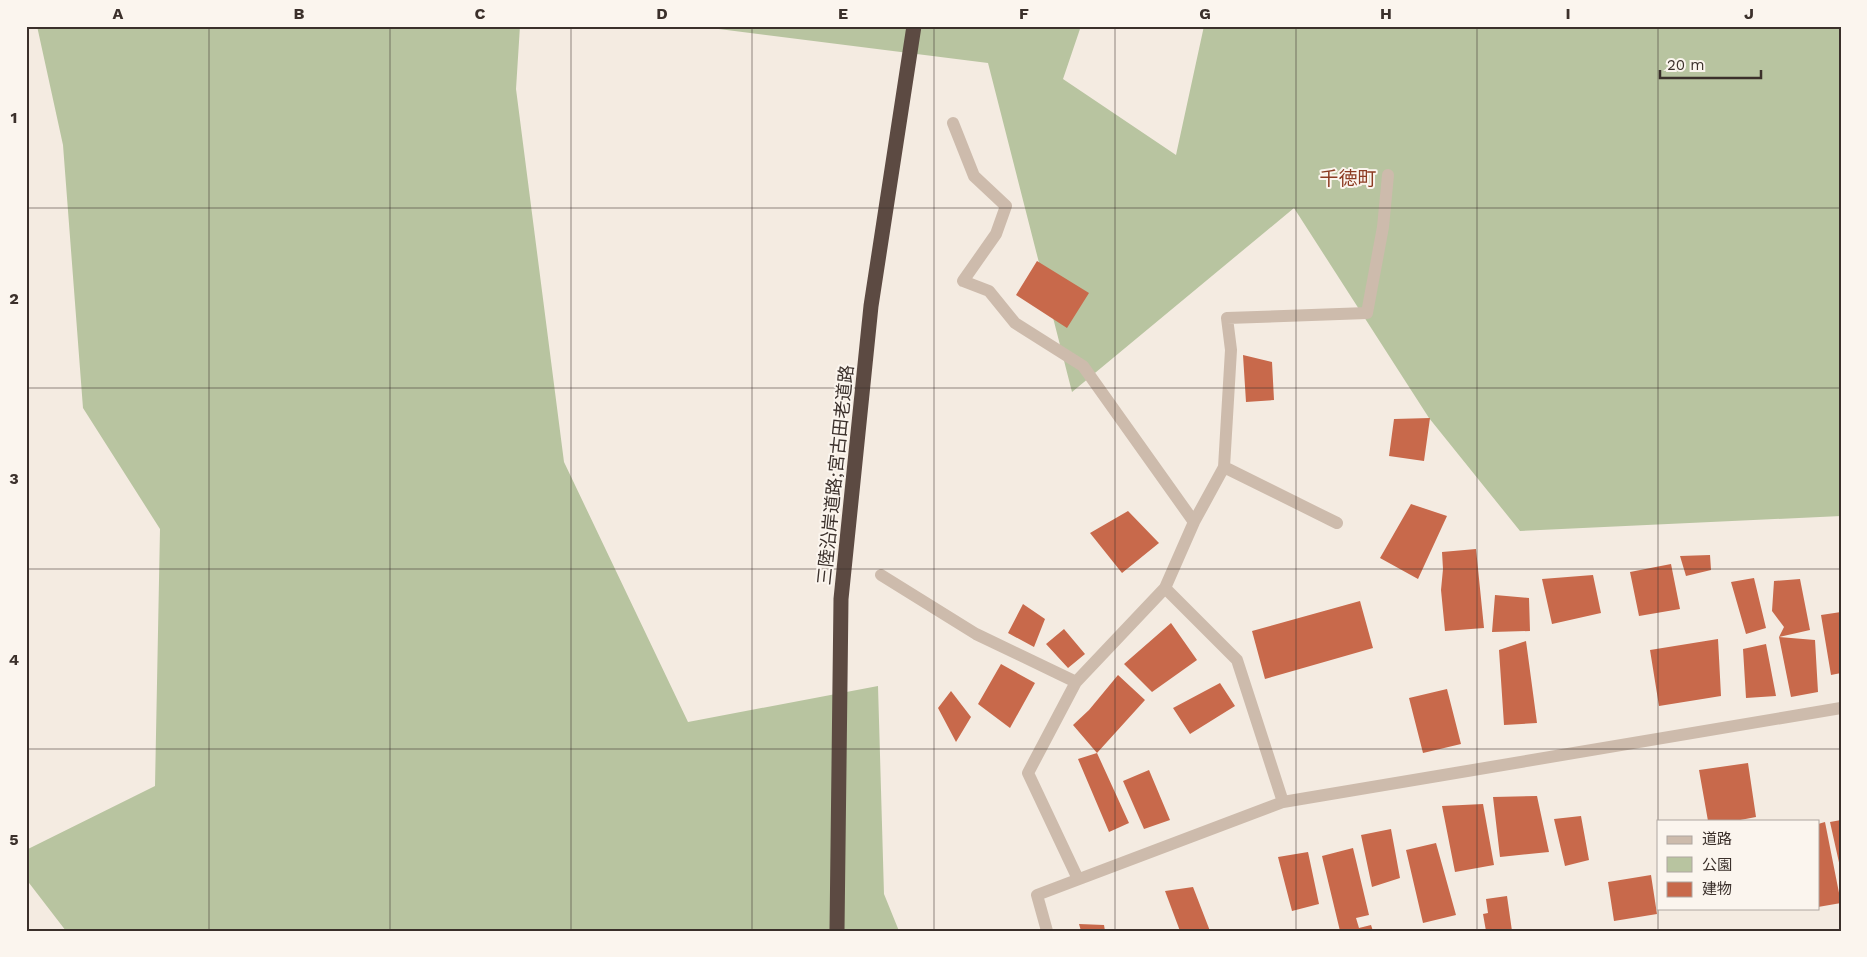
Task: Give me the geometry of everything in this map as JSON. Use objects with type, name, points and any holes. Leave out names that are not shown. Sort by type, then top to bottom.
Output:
[{"type":"highway","name":"三陸沿岸道路;宮古田老道路","points":[[837,931],[841,599],[870,306],[914,26]]},
{"type":"street","points":[[953,123],[974,176],[1006,206],[996,234],[963,281],[989,291],[1015,323],[1083,366],[1194,522]]},
{"type":"street","points":[[1078,879],[1028,773],[1076,682],[1165,588],[1194,522],[1224,467],[1231,350],[1227,318],[1367,313],[1384,228],[1388,175]]},
{"type":"street","points":[[1224,467],[1336,523]]},
{"type":"street","points":[[881,575],[976,634],[1076,682]]},
{"type":"street","points":[[1165,588],[1237,660],[1283,802]]},
{"type":"street","points":[[1047,931],[1037,895],[1283,802],[1841,708]]},
{"type":"green space","points":[[37,26],[520,26],[516,89],[564,462],[688,722],[878,686],[884,894],[899,931],[66,931],[26,879],[26,850],[155,786],[160,529],[83,408],[63,145]]},
{"type":"green space","points":[[711,26],[1081,26],[1063,79],[1176,155],[1204,26],[1841,26],[1841,516],[1520,531],[1429,418],[1294,208],[1072,392],[988,63],[711,28]]},
{"type":"building","points":[[1037,261],[1089,293],[1067,328],[1016,295]]},
{"type":"building","points":[[1243,355],[1272,362],[1274,400],[1246,402]]},
{"type":"building","points":[[1430,418],[1424,461],[1389,456],[1394,419]]},
{"type":"building","points":[[1411,504],[1447,516],[1418,579],[1380,558]]},
{"type":"building","points":[[1128,511],[1159,543],[1122,573],[1090,533]]},
{"type":"building","points":[[1476,549],[1484,628],[1445,631],[1441,590],[1442,552]]},
{"type":"building","points":[[1710,555],[1711,570],[1686,576],[1680,556]]},
{"type":"building","points":[[1671,564],[1680,609],[1639,616],[1630,572]]},
{"type":"building","points":[[1593,575],[1601,613],[1552,624],[1542,579]]},
{"type":"building","points":[[1754,578],[1766,628],[1746,634],[1731,582]]},
{"type":"building","points":[[1800,579],[1810,630],[1779,637],[1784,627],[1772,611],[1774,581]]},
{"type":"building","points":[[1495,595],[1529,598],[1530,631],[1492,632]]},
{"type":"building","points":[[1360,601],[1373,648],[1265,679],[1252,631]]},
{"type":"building","points":[[1023,604],[1045,619],[1034,647],[1008,633]]},
{"type":"building","points":[[1841,612],[1841,673],[1831,675],[1821,615]]},
{"type":"building","points":[[1171,623],[1197,660],[1152,692],[1124,664]]},
{"type":"building","points":[[1064,629],[1085,654],[1068,668],[1046,644]]},
{"type":"building","points":[[1779,637],[1815,640],[1818,692],[1791,697]]},
{"type":"building","points":[[1718,639],[1721,696],[1659,706],[1650,650]]},
{"type":"building","points":[[1526,641],[1537,723],[1504,725],[1499,650]]},
{"type":"building","points":[[1766,644],[1776,696],[1746,698],[1743,649]]},
{"type":"building","points":[[1001,664],[1035,683],[1010,728],[978,704]]},
{"type":"building","points":[[1118,675],[1145,700],[1097,753],[1073,725],[1089,710]]},
{"type":"building","points":[[1220,683],[1235,706],[1190,734],[1173,708]]},
{"type":"building","points":[[1447,689],[1461,744],[1423,753],[1409,698]]},
{"type":"building","points":[[951,691],[971,717],[956,742],[938,708]]},
{"type":"building","points":[[1097,753],[1129,823],[1109,832],[1078,759]]},
{"type":"building","points":[[1748,763],[1756,817],[1740,820],[1708,820],[1699,770]]},
{"type":"building","points":[[1149,770],[1170,820],[1144,829],[1123,781]]},
{"type":"building","points":[[1537,796],[1549,852],[1500,857],[1493,797]]},
{"type":"building","points":[[1483,804],[1494,865],[1455,872],[1442,806]]},
{"type":"building","points":[[1581,816],[1589,860],[1565,866],[1554,819]]},
{"type":"building","points":[[1841,820],[1841,867],[1840,867],[1830,822]]},
{"type":"building","points":[[1825,822],[1841,903],[1820,907],[1820,823]]},
{"type":"building","points":[[1391,829],[1400,878],[1372,887],[1361,835]]},
{"type":"building","points":[[1436,843],[1456,915],[1423,923],[1406,850]]},
{"type":"building","points":[[1353,848],[1369,915],[1356,918],[1359,928],[1371,925],[1373,931],[1340,931],[1322,856]]},
{"type":"building","points":[[1308,852],[1319,904],[1292,911],[1278,857]]},
{"type":"building","points":[[1651,875],[1657,914],[1614,921],[1608,882]]},
{"type":"building","points":[[1193,887],[1210,931],[1180,931],[1165,891]]},
{"type":"building","points":[[1507,896],[1512,931],[1486,931],[1483,914],[1488,913],[1486,899]]},
{"type":"building","points":[[1079,924],[1104,925],[1105,931],[1081,931]]},
{"type":"district","name":"千徳町","points":[[1348,178]]}]
